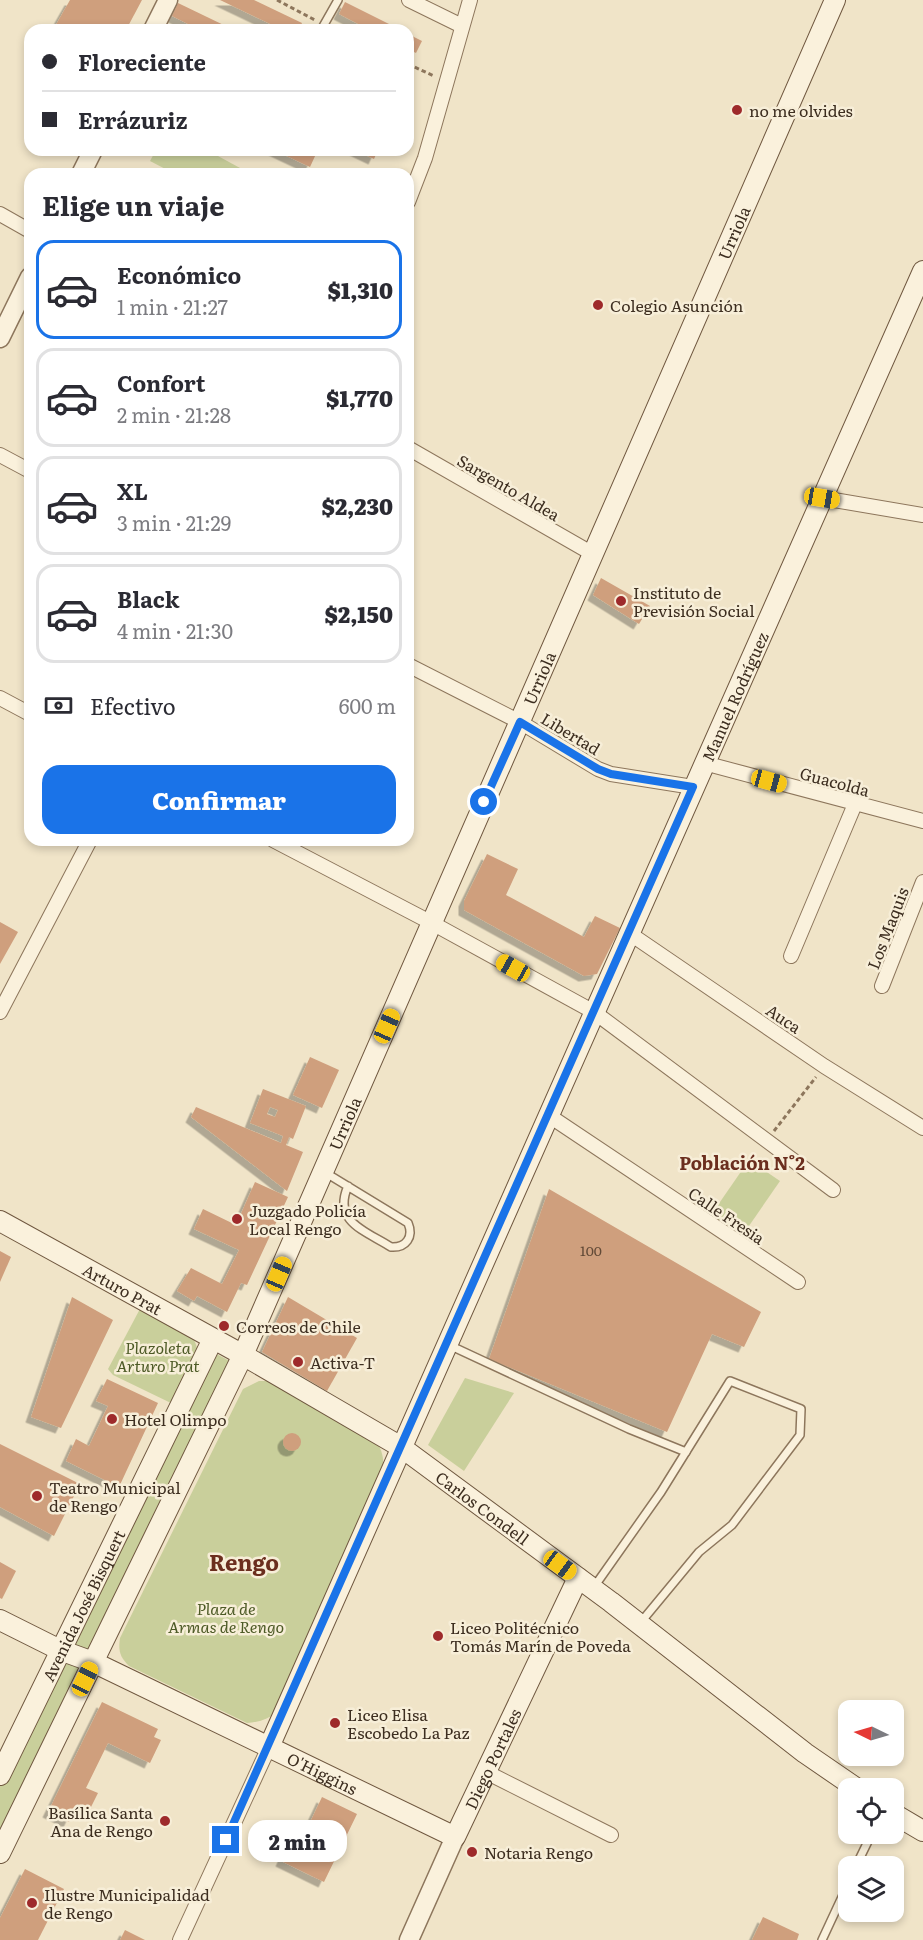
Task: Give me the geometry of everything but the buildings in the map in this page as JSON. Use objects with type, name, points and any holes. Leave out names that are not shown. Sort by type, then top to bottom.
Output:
[{"type":"main road","name":"Urriola","points":[[243,1355],[835,0]]},
{"type":"main road","name":"Manuel Rodríguez","points":[[269,1747],[921,277]]},
{"type":"main road","name":"Arturo Prat","points":[[0,1221],[243,1355]]},
{"type":"main road","name":"Avenida José Bisquert","points":[[0,1774],[213,1339]]},
{"type":"main road","name":"Carlos Condell","points":[[243,1355],[401,1447],[640,1624],[805,1753],[841,1778]]},
{"type":"main road","points":[[0,1853],[243,1355]]},
{"type":"main road","name":"Diego Portales","points":[[455,1837],[486,1772],[585,1583]]},
{"type":"main road","name":"O'Higgins","points":[[0,1620],[60,1650],[93,1662],[455,1837]]},
{"type":"main road","points":[[904,1820],[923,1831]]},
{"type":"street","points":[[156,24],[168,0]]},
{"type":"street","points":[[409,0],[462,26]]},
{"type":"street","points":[[414,186],[425,158],[470,0]]},
{"type":"street","points":[[0,213],[24,227]]},
{"type":"street","points":[[0,338],[24,289]]},
{"type":"street","name":"Sargento Aldea","points":[[414,451],[593,554]]},
{"type":"street","points":[[0,455],[24,468]]},
{"type":"street","points":[[822,498],[923,515]]},
{"type":"street","name":"Libertad","points":[[414,668],[520,722],[598,769],[611,774],[693,787]]},
{"type":"street","points":[[0,698],[24,711]]},
{"type":"street","name":"Guacolda","points":[[704,763],[923,821]]},
{"type":"street","points":[[791,956],[855,804]]},
{"type":"street","points":[[0,1012],[87,846]]},
{"type":"street","points":[[284,846],[432,923],[594,1012],[833,1190]]},
{"type":"street","name":"Los Maquis","points":[[882,986],[923,882]]},
{"type":"street","name":"Auca","points":[[629,933],[824,1066],[923,1128]]},
{"type":"street","name":"Calle Fresia","points":[[548,1115],[798,1282]]},
{"type":"street","points":[[180,1940],[269,1747]]},
{"type":"street","points":[[486,1772],[611,1835]]},
{"type":"street","name":"Diego Portales","points":[[409,1940],[455,1837]]},
{"type":"lane","points":[[324,24],[338,0]]},
{"type":"lane","points":[[323,1172],[348,1186],[408,1223],[410,1234],[405,1244],[396,1248],[391,1247],[348,1220],[343,1202],[348,1186]]},
{"type":"lane","points":[[447,1344],[629,1429],[686,1452]]},
{"type":"lane","points":[[585,1583],[661,1492],[730,1381],[801,1409],[800,1435],[732,1525],[699,1552],[640,1624]]},
{"type":"lane","points":[[822,1940],[838,1906]]},
{"type":"path","points":[[277,0],[317,24]]},
{"type":"path","points":[[414,67],[446,82]]},
{"type":"path","points":[[766,1142],[824,1066]]},
{"type":"green space","points":[[153,156],[218,156],[240,168],[163,168],[150,161]]},
{"type":"green space","points":[[749,1160],[780,1181],[742,1236],[711,1215]]},
{"type":"green space","name":"Plazoleta Arturo Prat","points":[[141,1307],[192,1334],[199,1353],[175,1405],[113,1375],[108,1369]]},
{"type":"green space","points":[[213,1352],[235,1364],[0,1844],[0,1786]]},
{"type":"green space","points":[[465,1378],[514,1393],[464,1471],[428,1445]]},
{"type":"green space","name":"Plaza de Armas de Rengo","points":[[259,1381],[267,1381],[372,1438],[381,1450],[383,1473],[279,1710],[264,1720],[247,1723],[129,1666],[120,1654],[119,1647],[120,1638],[243,1389]]},
{"type":"place","name":"no me olvides","points":[[737,110]]},
{"type":"place","name":"Colegio Asunción","points":[[598,305]]},
{"type":"place","name":"Instituto de Previsión Social","points":[[621,601]]},
{"type":"place","name":"Juzgado Policía Local Rengo","points":[[237,1219]]},
{"type":"place","name":"Correos de Chile","points":[[224,1326]]},
{"type":"place","name":"Activa-T","points":[[298,1362]]},
{"type":"place","name":"Hotel Olimpo","points":[[112,1419]]},
{"type":"place","name":"Teatro Municipal de Rengo","points":[[37,1496]]},
{"type":"place","name":"Liceo Politécnico Tomás Marín de Poveda","points":[[438,1636]]},
{"type":"place","name":"Liceo Elisa Escobedo La Paz","points":[[335,1723]]},
{"type":"place","name":"Basílica Santa Ana de Rengo","points":[[165,1821]]},
{"type":"place","name":"Notaria Rengo","points":[[472,1852]]},
{"type":"place","name":"Ilustre Municipalidad de Rengo","points":[[32,1903]]},
{"type":"district","name":"Población N°2","points":[[742,1162]]},
{"type":"district","name":"Rengo","points":[[244,1561]]},
{"type":"route","points":[[226,1840],[693,787],[611,774],[582,760],[520,722],[484,802]]}]
